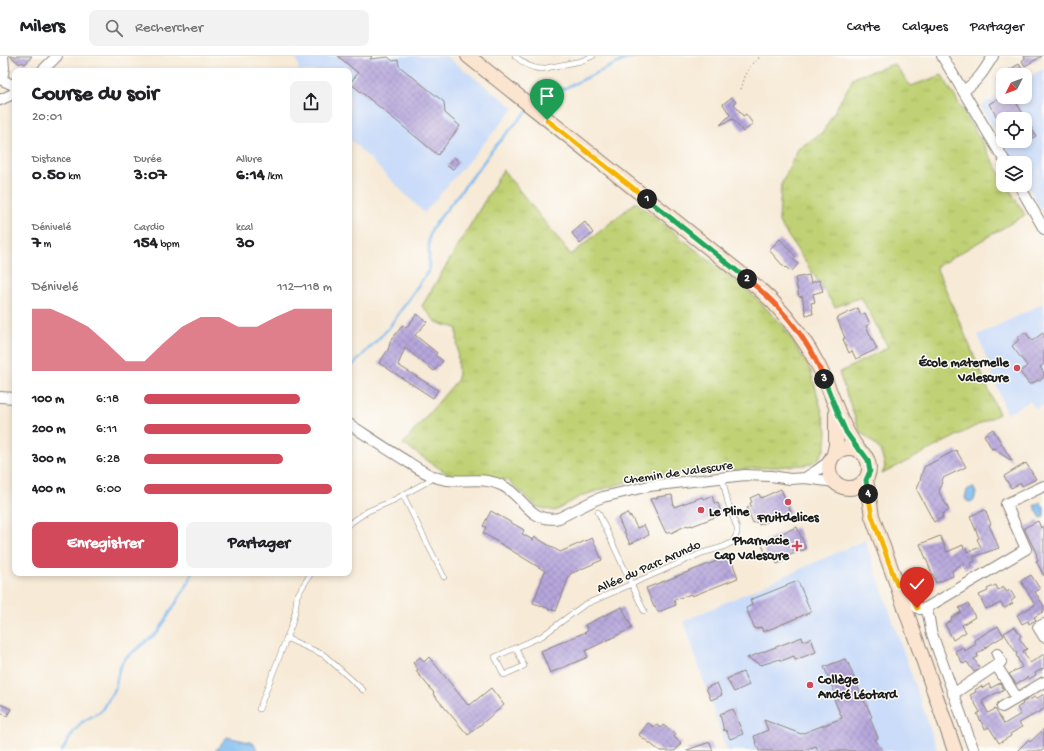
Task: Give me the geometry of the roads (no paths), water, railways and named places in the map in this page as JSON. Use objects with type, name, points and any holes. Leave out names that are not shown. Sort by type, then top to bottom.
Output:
[{"type":"main road","points":[[468,56],[744,276],[773,301],[802,337],[812,353],[820,368],[846,432],[858,449],[866,456],[870,466],[870,471],[866,480],[862,485],[850,489],[839,486],[831,478],[829,472],[829,466],[836,446],[836,409]]},
{"type":"main road","points":[[832,457],[838,451],[848,448],[858,449]]},
{"type":"main road","points":[[866,480],[872,516],[954,750]]},
{"type":"main road","points":[[850,489],[861,500],[872,516]]},
{"type":"street","points":[[3,56],[4,68],[1,80],[12,85]]},
{"type":"street","points":[[45,68],[57,56]]},
{"type":"street","points":[[942,56],[1002,156]]},
{"type":"street","points":[[963,91],[972,85],[982,75],[994,56]]},
{"type":"street","points":[[0,100],[12,94]]},
{"type":"street","points":[[1023,192],[1044,229]]},
{"type":"street","points":[[0,397],[12,398]]},
{"type":"street","name":"Chemin de Valescure","points":[[352,426],[383,447],[434,477],[452,481],[479,479],[493,481],[511,491],[528,509],[535,514],[540,517],[554,519],[613,494],[650,486],[745,475],[771,476],[790,479],[805,478],[835,482]]},
{"type":"street","points":[[805,478],[816,471],[832,457]]},
{"type":"street","points":[[897,585],[906,585],[909,587],[917,608],[926,608],[1026,549],[1006,504],[1044,486]]},
{"type":"street","points":[[926,608],[930,631],[974,751]]},
{"type":"street","points":[[1044,624],[1038,627],[1044,637]]},
{"type":"street","points":[[953,694],[1001,662],[996,654]]},
{"type":"street","points":[[996,665],[1017,698]]},
{"type":"street","points":[[1002,707],[1044,682]]},
{"type":"lane","points":[[515,56],[527,65],[541,69],[581,61],[593,56]]},
{"type":"lane","points":[[352,522],[368,511],[392,501],[434,477]]},
{"type":"lane","name":"Allée du Parc Arundo","points":[[516,648],[524,666],[504,676],[495,657],[542,636],[584,605],[702,553],[723,547],[733,542],[737,533],[737,528],[728,503],[722,477]]},
{"type":"lane","points":[[403,495],[444,577]]},
{"type":"lane","points":[[598,512],[644,611]]},
{"type":"lane","points":[[258,709],[295,612],[297,596],[309,576]]},
{"type":"lane","points":[[286,638],[324,655],[363,690]]},
{"type":"water","points":[[973,487],[976,493],[974,500],[970,502],[965,498],[967,490]]},
{"type":"water","points":[[1040,502],[1044,508],[1044,516],[1041,518],[1034,506]]},
{"type":"water","points":[[227,737],[253,743],[257,751],[215,751]]},
{"type":"waterway","points":[[537,104],[547,97],[628,58],[638,56]]},
{"type":"waterway","points":[[352,366],[388,329],[429,270],[429,238],[432,228],[492,150],[528,111]]},
{"type":"waterway","points":[[62,751],[74,731],[82,722],[101,711],[115,689],[119,670],[124,659],[158,632],[192,576]]},
{"type":"place","name":"École maternelle Valescure","points":[[1017,368]]},
{"type":"place","name":"Fruitdelices","points":[[788,502]]},
{"type":"place","name":"Le Pline","points":[[701,510]]},
{"type":"place","name":"Pharmacie Cap Valescure","points":[[797,546]]},
{"type":"place","name":"Collège André Léotard","points":[[810,685]]}]
